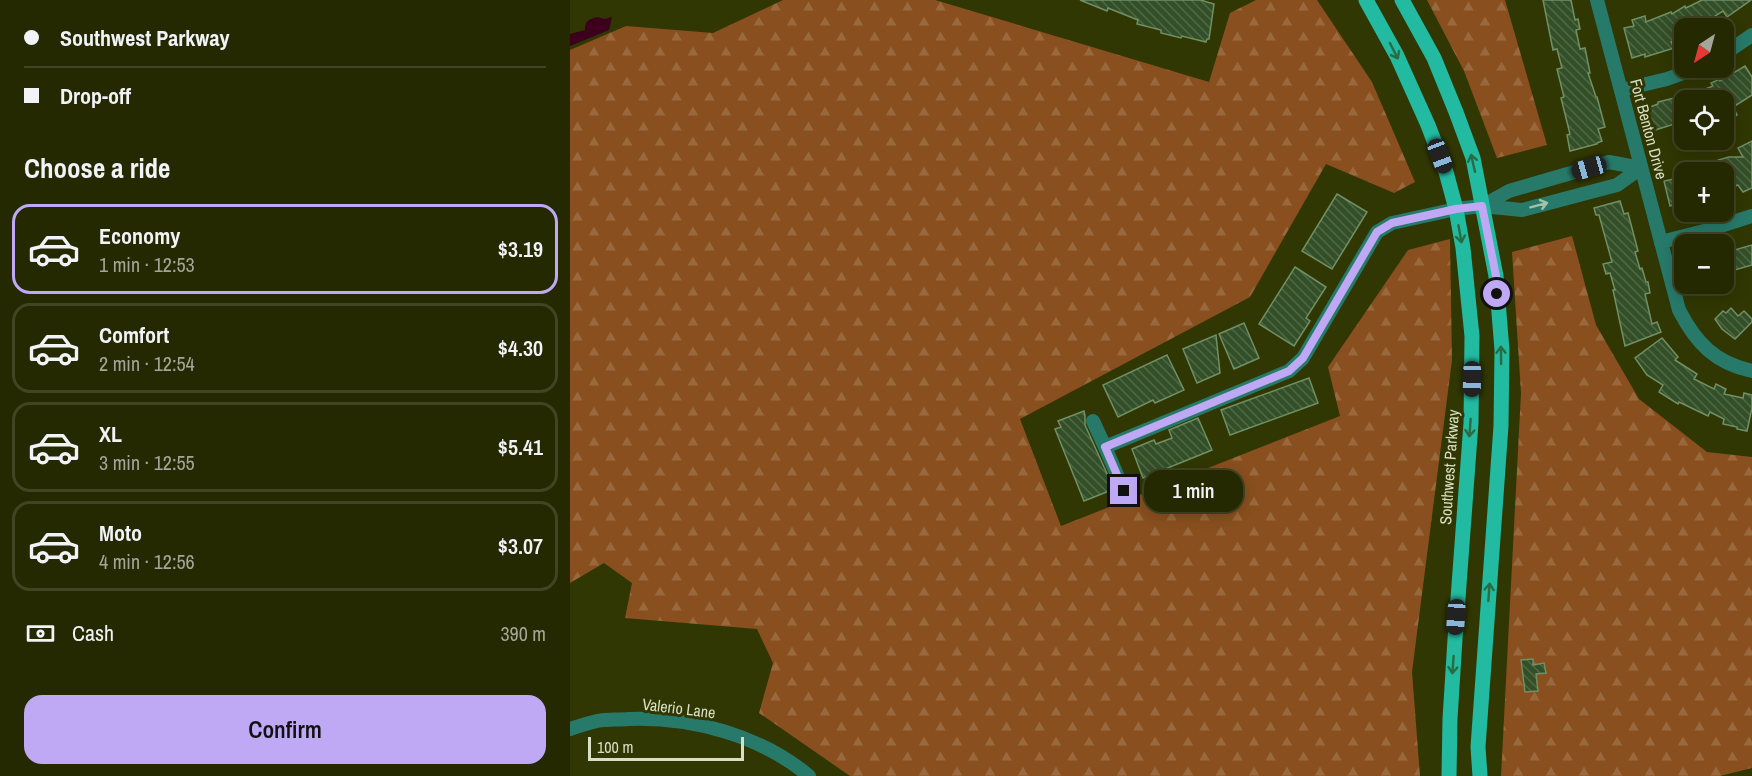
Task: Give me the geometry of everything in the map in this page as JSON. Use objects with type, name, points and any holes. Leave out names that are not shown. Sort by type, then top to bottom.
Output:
[{"type":"main road","name":"Southwest Parkway","points":[[1366,0],[1397,56],[1428,125],[1446,172],[1463,248],[1472,336],[1471,423],[1453,662],[1449,776]]},
{"type":"main road","points":[[1402,0],[1434,58],[1473,158],[1496,276],[1502,350],[1501,426],[1478,747],[1480,776]]},
{"type":"street","name":"Fort Benton Drive","points":[[1597,0],[1679,310],[1691,332],[1708,351],[1721,361],[1752,371]]},
{"type":"street","points":[[1734,47],[1752,35]]},
{"type":"street","points":[[1621,90],[1674,76]]},
{"type":"street","points":[[1482,206],[1509,191],[1610,162],[1641,168]]},
{"type":"street","points":[[1105,447],[1289,371],[1303,358],[1377,232],[1392,223],[1456,209],[1482,206],[1522,210],[1617,184],[1641,168]]},
{"type":"street","points":[[1661,242],[1752,216]]},
{"type":"street","points":[[1093,421],[1124,491]]},
{"type":"street","name":"Valerio Lane","points":[[570,729],[598,720],[654,718],[717,728],[761,746],[798,767],[809,776]]},
{"type":"green space","points":[[783,0],[935,0],[1209,82],[1230,13],[1256,0],[1317,0],[1372,82],[1415,182],[1394,193],[1326,164],[1250,297],[1020,419],[1061,526],[1340,416],[1328,367],[1408,250],[1450,239],[1452,360],[1412,672],[1420,776],[850,776],[759,713],[773,663],[757,629],[625,618],[632,583],[604,563],[570,583],[570,50],[626,26],[713,33]]},
{"type":"green space","points":[[1427,0],[1505,0],[1547,145],[1497,158],[1464,71]]},
{"type":"green space","points":[[1572,236],[1596,325],[1639,399],[1707,452],[1752,457],[1752,768],[1720,776],[1501,776],[1521,393],[1512,252]]},
{"type":"shaded area","points":[[597,17],[605,19],[612,17],[609,30],[570,46],[570,34],[585,30],[588,21]]},
{"type":"building","points":[[1080,0],[1201,0],[1214,4],[1209,39],[1206,42],[1161,33],[1161,30],[1137,24],[1138,20]]},
{"type":"building","points":[[1543,0],[1571,0],[1575,20],[1578,19],[1580,29],[1576,30],[1580,49],[1585,48],[1590,73],[1588,73],[1605,127],[1598,129],[1602,141],[1597,144],[1570,151],[1567,135],[1570,134],[1557,69],[1562,68],[1557,49],[1553,50]]},
{"type":"building","points":[[1702,0],[1751,0],[1727,17],[1723,11],[1712,18],[1674,18],[1674,41],[1671,42],[1674,48],[1645,57],[1645,54],[1632,58],[1624,28],[1634,26],[1632,20],[1645,16],[1646,22],[1671,12],[1672,14],[1685,6],[1686,8]]},
{"type":"building","points":[[1745,66],[1752,77],[1752,95],[1734,106],[1734,90],[1703,90],[1713,86],[1711,83],[1720,79],[1720,81],[1725,78],[1734,78],[1734,73]]},
{"type":"building","points":[[1674,98],[1674,124],[1652,131],[1646,109],[1658,102]]},
{"type":"building","points":[[1752,141],[1752,188],[1743,192],[1738,185],[1734,187],[1734,162],[1717,162],[1729,157],[1743,157],[1738,148]]},
{"type":"building","points":[[1674,179],[1674,204],[1670,206],[1664,181]]},
{"type":"building","points":[[1337,194],[1367,212],[1332,269],[1302,251]]},
{"type":"building","points":[[1620,201],[1624,214],[1628,213],[1638,251],[1635,252],[1640,269],[1642,268],[1646,282],[1648,282],[1650,293],[1645,294],[1652,324],[1657,322],[1661,332],[1625,346],[1613,290],[1615,290],[1610,273],[1606,274],[1603,264],[1612,262],[1599,215],[1596,215],[1594,208]]},
{"type":"building","points":[[1752,245],[1752,265],[1734,270],[1734,250]]},
{"type":"building","points":[[1295,267],[1326,287],[1306,318],[1310,321],[1294,346],[1259,324]]},
{"type":"building","points":[[1731,308],[1738,316],[1744,311],[1752,319],[1752,322],[1735,339],[1722,329],[1715,319],[1723,311],[1726,313]]},
{"type":"building","points":[[1244,323],[1259,358],[1234,369],[1219,334]]},
{"type":"building","points":[[1216,335],[1220,373],[1197,383],[1183,349]]},
{"type":"building","points":[[1662,338],[1678,357],[1675,360],[1697,374],[1694,379],[1714,389],[1716,384],[1726,389],[1724,394],[1743,398],[1744,393],[1752,395],[1747,431],[1723,424],[1724,419],[1710,412],[1708,416],[1679,402],[1678,404],[1659,392],[1663,385],[1647,375],[1635,358]]},
{"type":"building","points":[[1167,355],[1184,390],[1155,403],[1153,400],[1118,417],[1103,385]]},
{"type":"building","points":[[1309,378],[1318,403],[1230,435],[1221,410]]},
{"type":"building","points":[[1084,411],[1085,425],[1114,489],[1084,501],[1055,429],[1061,427],[1058,421]]},
{"type":"building","points":[[1198,418],[1212,450],[1143,478],[1132,449],[1154,440],[1156,444],[1172,438],[1169,430]]},
{"type":"building","points":[[1533,659],[1533,665],[1544,663],[1546,673],[1536,674],[1538,691],[1525,692],[1521,660]]},
{"type":"route","points":[[1124,491],[1105,447],[1289,371],[1303,358],[1377,232],[1392,223],[1456,209],[1482,206],[1496,276],[1497,294]]}]
